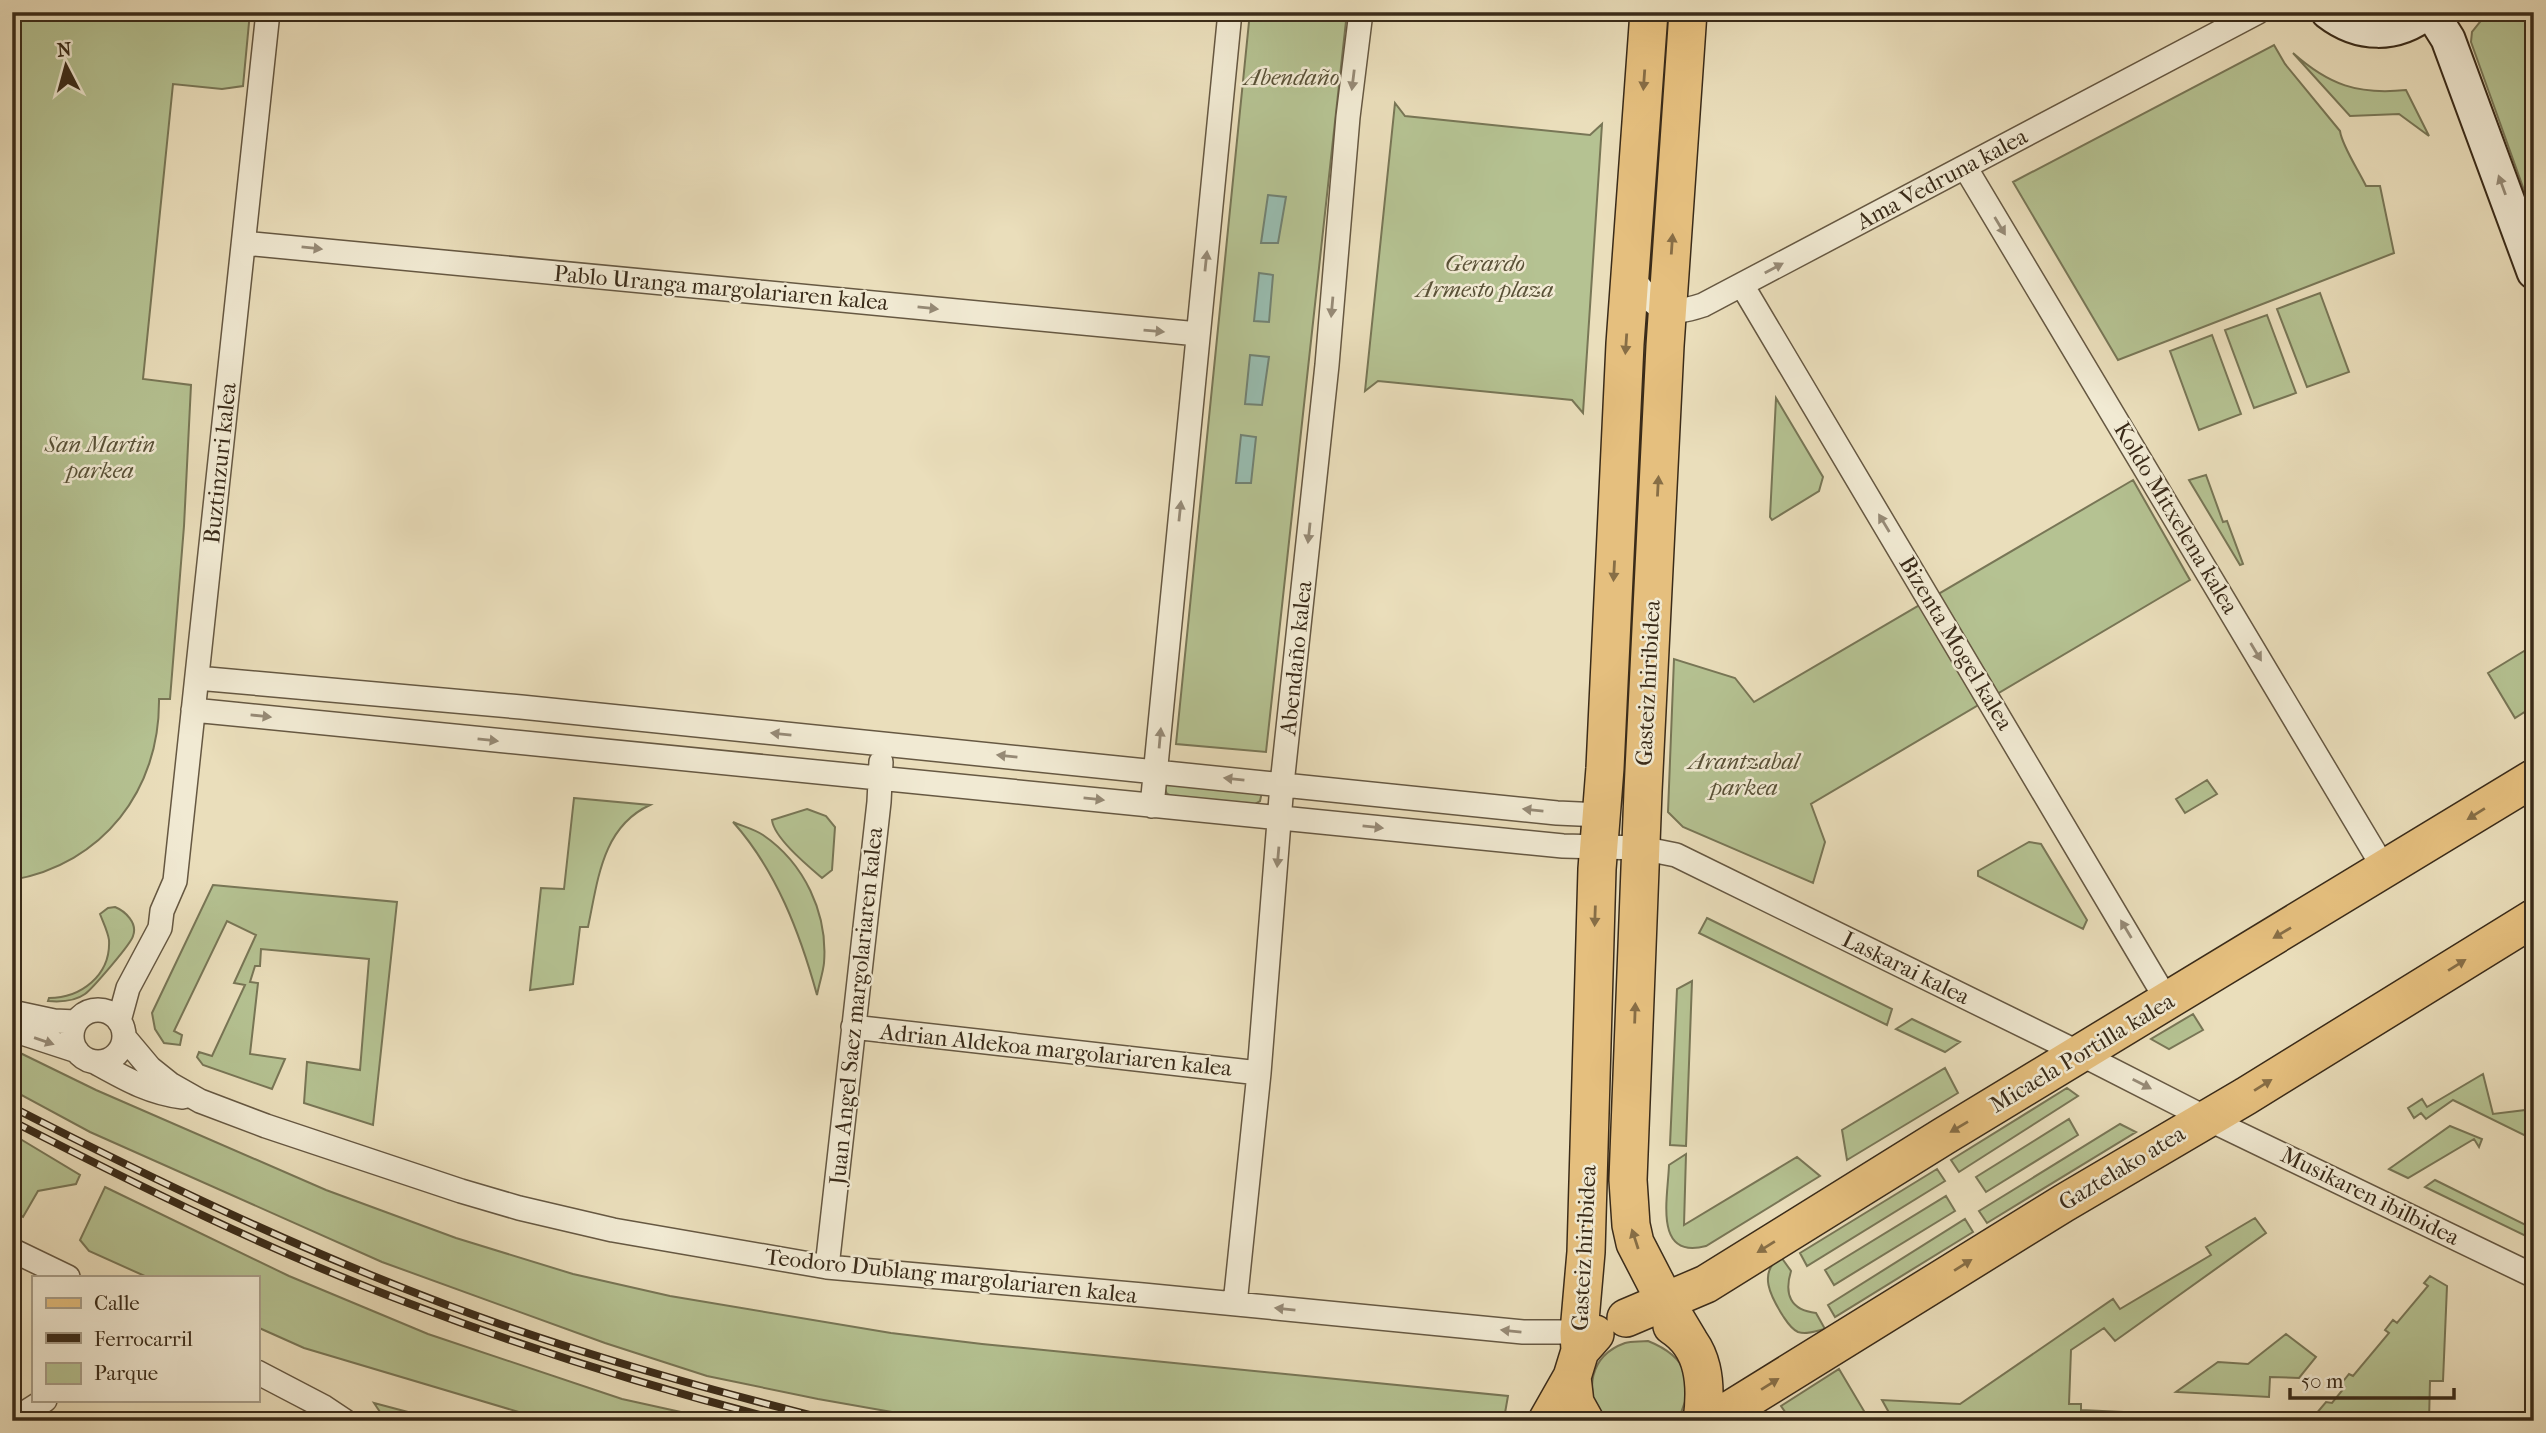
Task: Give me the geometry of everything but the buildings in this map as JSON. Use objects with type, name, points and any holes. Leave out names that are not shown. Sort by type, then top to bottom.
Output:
[{"type":"main road","name":"Gasteiz hiribidea","points":[[1593,1341],[1586,1252],[1600,831],[1631,276],[1649,12]]},
{"type":"main road","name":"Gasteiz hiribidea","points":[[1688,12],[1667,312],[1628,1180],[1629,1210],[1635,1243],[1689,1340]]},
{"type":"main road","points":[[2328,12],[2341,23],[2360,30],[2381,32],[2401,28],[2429,12],[2448,38],[2534,272]]},
{"type":"main road","name":"Micaela Portilla kalea","points":[[1593,1341],[1665,1301],[1706,1284],[2534,778]]},
{"type":"main road","name":"Gaztelako atea","points":[[1712,1421],[2534,918]]},
{"type":"main road","points":[[1547,1421],[1593,1341],[1652,1318],[1674,1327],[1689,1340],[1703,1369],[1706,1395],[1703,1421]]},
{"type":"main road","points":[[1585,1421],[1575,1403],[1593,1341]]},
{"type":"street","name":"Buztinzuri kalea","points":[[162,911],[175,880],[268,12]]},
{"type":"street","points":[[1152,806],[1230,12]]},
{"type":"street","name":"Abendaño kalea","points":[[1235,1304],[1259,1073],[1282,784],[1327,365],[1348,117],[1361,12]]},
{"type":"street","name":"Ama Vedruna kalea","points":[[1667,312],[1684,311],[1703,305],[2258,12]]},
{"type":"street","name":"Koldo Mitxelena kalea","points":[[1965,167],[2385,870]]},
{"type":"street","name":"Pablo Uranga margolariaren kalea","points":[[243,243],[1198,334]]},
{"type":"street","points":[[1631,276],[1649,298],[1667,312]]},
{"type":"street","name":"Bizenta Mogel kalea","points":[[1742,285],[2168,1002]]},
{"type":"street","points":[[197,678],[521,707],[1544,811],[1600,831]]},
{"type":"street","points":[[193,710],[1152,806],[1281,817],[1600,831]]},
{"type":"street","name":"Juan Angel Saez margolariaren kalea","points":[[827,1267],[882,744]]},
{"type":"street","name":"Laskarai kalea","points":[[1600,831],[1641,848],[1676,855],[1696,864],[2206,1118]]},
{"type":"street","points":[[162,911],[160,928],[128,988],[115,1056],[109,1060],[86,1057],[72,1037],[85,1016],[124,970],[148,927],[162,911]]},
{"type":"street","points":[[12,1012],[54,1021],[108,1012],[122,1029]]},
{"type":"street","name":"Teodoro Dublang margolariaren kalea","points":[[12,1026],[86,1057],[141,1087],[166,1095],[193,1098],[327,1147],[519,1208],[663,1239],[827,1267],[1235,1304],[1593,1341]]},
{"type":"street","name":"Adrian Aldekoa margolariaren kalea","points":[[853,1027],[1259,1073]]},
{"type":"street","name":"Teodoro Dublang margolariaren kalea","points":[[122,1029],[150,1068],[193,1098]]},
{"type":"street","name":"Musikaren ibilbidea","points":[[2206,1118],[2534,1276]]},
{"type":"street","points":[[12,1250],[66,1276]]},
{"type":"street","points":[[259,1372],[345,1421]]},
{"type":"street","points":[[12,1420],[42,1402]]},
{"type":"green space","name":"San Martin parkea","points":[[12,12],[250,12],[243,86],[222,89],[173,84],[143,379],[191,385],[184,526],[170,699],[159,699],[157,732],[149,763],[137,792],[120,818],[99,840],[74,858],[44,871],[12,880]]},
{"type":"green space","name":"Abendaño","points":[[1250,12],[1347,12],[1266,752],[1176,744]]},
{"type":"green space","points":[[2488,12],[2534,12],[2534,218],[2471,42],[2472,32]]},
{"type":"green space","points":[[2274,45],[2285,64],[2340,131],[2347,151],[2366,186],[2380,186],[2394,253],[2118,360],[2013,182]]},
{"type":"green space","points":[[2293,53],[2319,73],[2345,85],[2373,91],[2406,90],[2429,136],[2399,114],[2350,116]]},
{"type":"green space","name":"Gerardo Armesto plaza","points":[[1395,103],[1405,116],[1590,135],[1602,124],[1583,413],[1572,400],[1378,381],[1365,391]]},
{"type":"green space","points":[[2320,293],[2349,372],[2307,387],[2277,309]]},
{"type":"green space","points":[[2267,315],[2296,393],[2254,408],[2225,330]]},
{"type":"green space","points":[[2212,335],[2241,414],[2199,430],[2170,351]]},
{"type":"green space","points":[[1776,398],[1823,477],[1819,491],[1772,520],[1770,517]]},
{"type":"green space","points":[[2206,475],[2223,522],[2227,521],[2243,564],[2240,565],[2189,480]]},
{"type":"green space","name":"Arantzabal parkea","points":[[2133,480],[2190,580],[1811,804],[1825,842],[1813,883],[1683,827],[1668,812],[1674,659],[1735,678],[1754,702]]},
{"type":"green space","points":[[2534,645],[2534,706],[2515,718],[2488,673]]},
{"type":"green space","points":[[1167,780],[1262,792],[1260,801],[1253,805],[1174,797],[1167,794],[1164,786]]},
{"type":"green space","points":[[2207,780],[2217,794],[2185,813],[2176,799]]},
{"type":"green space","points":[[574,798],[650,805],[621,827],[605,857],[588,927],[580,927],[573,984],[530,990],[541,888],[564,889]]},
{"type":"green space","points":[[807,809],[826,816],[835,827],[832,870],[822,878],[785,843],[772,820]]},
{"type":"green space","points":[[733,822],[759,833],[778,846],[810,891],[822,926],[824,944],[823,967],[817,995],[785,903],[762,861]]},
{"type":"green space","points":[[2029,842],[2041,844],[2087,920],[2083,929],[1978,876],[1978,871]]},
{"type":"green space","points":[[213,885],[397,902],[373,1125],[304,1103],[307,1062],[360,1070],[369,959],[261,949],[260,966],[255,966],[250,982],[258,983],[250,1054],[285,1059],[272,1089],[203,1065],[197,1057],[199,1052],[212,1056],[245,985],[234,983],[256,935],[227,921],[174,1031],[182,1035],[180,1045],[164,1043],[155,1029],[152,1013]]},
{"type":"green space","points":[[115,907],[123,911],[134,927],[133,936],[126,948],[81,997],[48,1001],[49,998],[72,994],[82,989],[99,974],[105,964],[109,940],[100,914]]},
{"type":"green space","points":[[1707,918],[1892,1009],[1887,1025],[1699,933]]},
{"type":"green space","points":[[1692,981],[1686,1146],[1670,1145],[1677,989]]},
{"type":"green space","points":[[2193,1014],[2203,1030],[2169,1049],[2151,1039]]},
{"type":"green space","points":[[1912,1019],[1960,1042],[1945,1052],[1896,1029]]},
{"type":"green space","points":[[12,1049],[96,1090],[326,1190],[456,1238],[573,1274],[670,1296],[891,1333],[1508,1396],[1505,1413],[1499,1421],[943,1421],[707,1376],[605,1343],[382,1262],[90,1132],[12,1090]]},
{"type":"green space","points":[[1945,1068],[1958,1093],[1847,1160],[1842,1130]]},
{"type":"green space","points":[[2483,1074],[2493,1114],[2534,1109],[2534,1140],[2453,1100],[2426,1119],[2421,1113],[2414,1118],[2408,1108],[2422,1099],[2427,1107]]},
{"type":"green space","points":[[2067,1088],[2078,1096],[1959,1172],[1951,1160]]},
{"type":"green space","points":[[2069,1119],[2078,1135],[1986,1192],[1976,1177]]},
{"type":"green space","points":[[2120,1124],[2136,1132],[1987,1223],[1979,1211]]},
{"type":"green space","points":[[2450,1126],[2482,1139],[2479,1147],[2474,1139],[2408,1178],[2389,1169]]},
{"type":"green space","points":[[12,1134],[80,1175],[76,1184],[38,1191],[23,1217],[12,1211]]},
{"type":"green space","points":[[1686,1154],[1684,1225],[1797,1157],[1820,1176],[1706,1246],[1689,1248],[1678,1244],[1671,1235],[1666,1208],[1669,1165]]},
{"type":"green space","points":[[1937,1169],[1945,1181],[1807,1266],[1800,1253]]},
{"type":"green space","points":[[2435,1180],[2534,1229],[2534,1240],[2425,1187]]},
{"type":"green space","points":[[105,1187],[289,1276],[428,1334],[622,1399],[699,1416],[697,1421],[549,1421],[304,1348],[259,1328],[259,1276],[145,1276],[89,1251],[80,1240]]},
{"type":"green space","points":[[1946,1196],[1955,1211],[1834,1285],[1825,1270]]},
{"type":"green space","points":[[2255,1218],[2266,1233],[2115,1341],[2104,1328],[2071,1350],[2069,1404],[2081,1404],[2081,1410],[2208,1416],[2207,1421],[1947,1421],[1892,1418],[1882,1400],[1960,1404],[2113,1299],[2120,1309],[2211,1255],[2206,1247]]},
{"type":"green space","points":[[1965,1219],[1973,1232],[1835,1317],[1828,1305]]},
{"type":"green space","points":[[1781,1257],[1791,1271],[1788,1287],[1791,1300],[1800,1308],[1816,1313],[1825,1329],[1798,1332],[1789,1325],[1778,1309],[1768,1285],[1768,1277],[1774,1263]]},
{"type":"green space","points":[[2430,1276],[2447,1286],[2443,1381],[2430,1381],[2429,1421],[2310,1421],[2326,1402],[2332,1403],[2345,1387],[2341,1384],[2349,1374],[2353,1376],[2389,1333],[2385,1330],[2393,1320],[2397,1323],[2428,1286],[2424,1283]]},
{"type":"green space","points":[[2286,1334],[2316,1357],[2299,1378],[2270,1377],[2269,1397],[2176,1392],[2218,1362],[2248,1364]]},
{"type":"green space","points":[[1648,1341],[1672,1355],[1685,1373],[1687,1395],[1677,1421],[1603,1421],[1593,1398],[1593,1376],[1597,1365],[1604,1356],[1625,1343]]},
{"type":"green space","points":[[1839,1369],[1864,1411],[1856,1419],[1788,1416],[1781,1406]]},
{"type":"green space","points":[[374,1403],[442,1421],[386,1421]]},
{"type":"water","points":[[1268,195],[1286,197],[1278,243],[1261,243]]},
{"type":"water","points":[[1259,273],[1273,275],[1269,322],[1254,321]]},
{"type":"water","points":[[1250,355],[1269,357],[1262,405],[1245,404]]},
{"type":"water","points":[[1241,435],[1256,437],[1251,483],[1236,483]]},
{"type":"railway","points":[[12,1107],[227,1212],[336,1261],[447,1305],[638,1368],[833,1421]]},
{"type":"railway","points":[[12,1121],[207,1218],[408,1303],[594,1368],[783,1421]]}]
